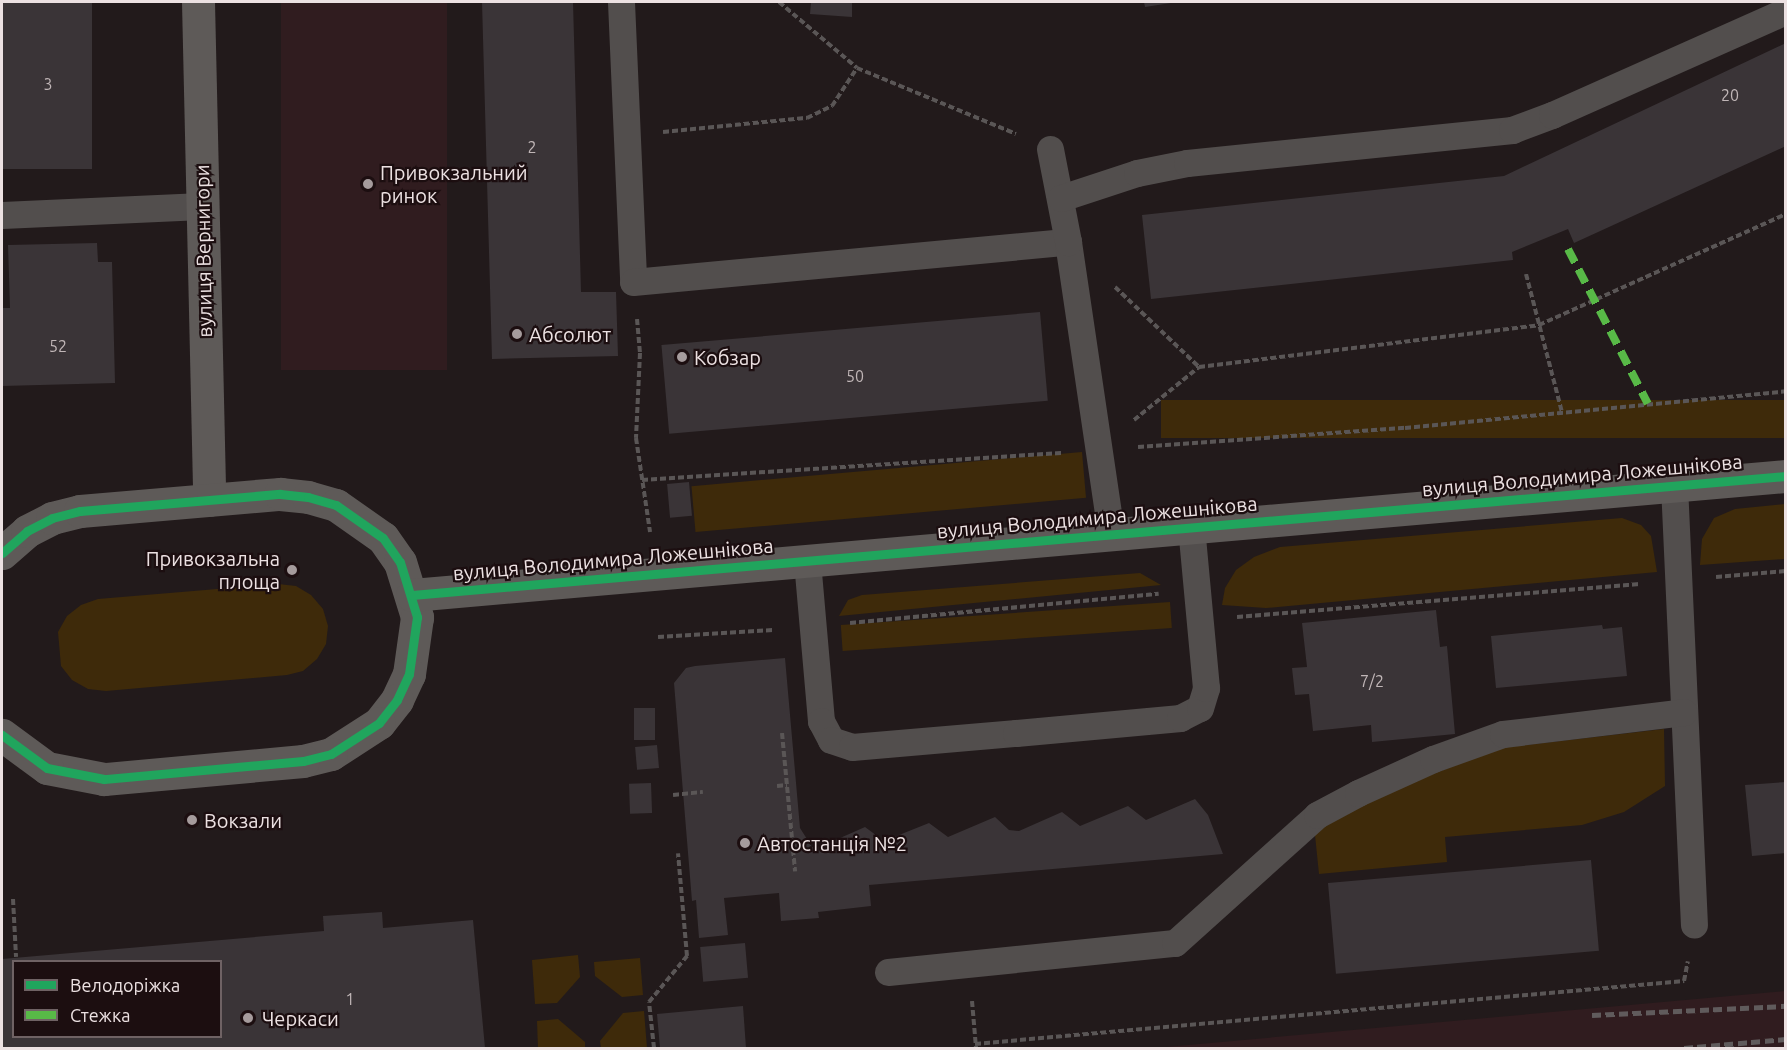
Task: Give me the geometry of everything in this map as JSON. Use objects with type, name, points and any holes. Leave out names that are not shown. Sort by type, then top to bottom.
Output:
[{"type":"street","name":"вулиця Вернигори","points":[[198,2],[209,500]]},
{"type":"street","name":"вулиця Володимира Ложешнікова","points":[[412,595],[1785,476]]},
{"type":"street","points":[[2,553],[27,531],[52,518],[80,511],[280,494],[336,505],[383,538],[400,562],[417,617],[416,646],[409,674],[397,700],[379,723],[331,754],[303,761],[104,779],[47,768],[2,735]]},
{"type":"lane","points":[[621,2],[633,282],[1068,242]]},
{"type":"lane","points":[[1061,198],[1162,167],[1512,130],[1552,116],[1785,11]]},
{"type":"lane","points":[[1050,149],[1068,242],[1096,450],[1111,534]]},
{"type":"lane","points":[[2,214],[202,206]]},
{"type":"lane","points":[[1674,485],[1694,925]]},
{"type":"lane","points":[[807,561],[821,721],[831,740],[852,747],[1004,734],[1180,718],[1200,708],[1206,688],[1191,527]]},
{"type":"lane","points":[[888,972],[1175,943],[1317,815],[1358,793],[1433,759],[1524,729],[1684,712]]},
{"type":"path","points":[[779,2],[857,68],[1050,149]]},
{"type":"path","points":[[627,135],[807,118],[832,106],[857,68]]},
{"type":"path","points":[[1096,450],[1199,367],[1539,325],[1785,214]]},
{"type":"path","points":[[1068,242],[1199,367]]},
{"type":"path","points":[[1526,274],[1562,412]]},
{"type":"path","points":[[633,282],[640,353],[636,426],[650,532]]},
{"type":"path","points":[[642,480],[1096,450],[1562,412],[1785,391]]},
{"type":"path","points":[[1237,617],[1785,571]]},
{"type":"path","points":[[841,624],[1167,593]]},
{"type":"path","points":[[658,637],[772,628],[774,640]]},
{"type":"path","points":[[782,729],[795,871]]},
{"type":"path","points":[[777,786],[787,785]]},
{"type":"path","points":[[673,795],[703,792]]},
{"type":"path","points":[[654,1048],[649,1002],[687,956],[678,853]]},
{"type":"path","points":[[13,899],[16,957]]},
{"type":"path","points":[[969,965],[976,1046],[1684,981],[1694,925]]},
{"type":"shaded area","name":"Привокзальний ринок","points":[[281,2],[447,2],[447,370],[281,370]]},
{"type":"shaded area","points":[[1161,400],[1785,400],[1785,438],[1161,438]]},
{"type":"shaded area","points":[[1082,452],[1086,498],[696,532],[691,486]]},
{"type":"shaded area","points":[[1785,504],[1785,559],[1700,565],[1702,539],[1714,518],[1735,509]]},
{"type":"shaded area","points":[[1622,518],[1641,525],[1651,536],[1657,572],[1266,608],[1222,605],[1225,588],[1236,570],[1254,557],[1280,547]]},
{"type":"shaded area","points":[[1140,573],[1161,585],[839,616],[848,600],[862,595]]},
{"type":"shaded area","points":[[278,584],[296,586],[311,595],[323,609],[328,626],[326,644],[317,659],[303,671],[287,675],[106,691],[88,689],[72,680],[61,666],[58,632],[67,616],[81,605],[98,599]]},
{"type":"shaded area","points":[[1170,602],[1172,628],[843,651],[841,625]]},
{"type":"shaded area","points":[[1664,729],[1665,786],[1624,812],[1582,825],[1445,837],[1447,862],[1319,874],[1315,835],[1323,824],[1415,781],[1500,748]]},
{"type":"shaded area","points":[[578,955],[580,977],[557,1003],[535,1004],[532,960]]},
{"type":"shaded area","points":[[640,958],[643,995],[622,997],[595,976],[594,962]]},
{"type":"shaded area","points":[[1785,991],[1785,1048],[1155,1048]]},
{"type":"shaded area","points":[[644,1011],[647,1048],[601,1048],[600,1041],[623,1013]]},
{"type":"shaded area","points":[[558,1019],[585,1042],[585,1048],[538,1048],[537,1021]]},
{"type":"building","points":[[2,2],[92,2],[92,169],[2,169]]},
{"type":"building","points":[[482,2],[573,2],[581,292],[616,292],[618,356],[492,359]]},
{"type":"building","points":[[811,2],[852,2],[852,17],[810,14]]},
{"type":"building","points":[[1144,2],[1171,2],[1171,3],[1145,7]]},
{"type":"building","points":[[1786,43],[1786,146],[1574,243],[1568,229],[1512,252],[1513,260],[1151,299],[1142,215],[1504,176]]},
{"type":"building","points":[[97,243],[98,262],[112,262],[115,383],[2,386],[2,308],[10,308],[8,245]]},
{"type":"building","points":[[1040,312],[1048,401],[669,434],[661,345]]},
{"type":"building","points":[[689,482],[692,516],[670,518],[667,484]]},
{"type":"building","points":[[1436,610],[1440,647],[1447,646],[1455,734],[1372,742],[1371,725],[1313,731],[1309,694],[1295,695],[1292,668],[1307,667],[1302,623]]},
{"type":"building","points":[[1602,625],[1603,629],[1622,627],[1627,676],[1496,688],[1491,636]]},
{"type":"building","points":[[785,658],[800,828],[812,847],[822,846],[865,827],[884,841],[929,823],[948,837],[995,817],[1009,830],[1019,831],[1062,812],[1080,826],[1128,806],[1146,820],[1195,799],[1208,815],[1223,854],[869,885],[871,906],[818,912],[819,918],[781,921],[779,893],[724,898],[728,935],[699,938],[696,900],[692,901],[674,683],[686,668]]},
{"type":"building","points":[[634,708],[655,708],[655,740],[634,740]]},
{"type":"building","points":[[657,745],[659,768],[637,770],[635,747]]},
{"type":"building","points":[[1786,782],[1786,853],[1752,856],[1745,785]]},
{"type":"building","points":[[651,783],[652,813],[630,814],[629,784]]},
{"type":"building","points":[[1591,860],[1599,951],[1336,974],[1328,883]]},
{"type":"building","name":"Черкаси","points":[[382,912],[383,928],[473,920],[485,1048],[2,1048],[2,959],[324,931],[323,916]]},
{"type":"building","points":[[745,943],[748,978],[703,982],[700,947]]},
{"type":"building","points":[[743,1006],[746,1048],[660,1048],[657,1014]]},
{"type":"railway","points":[[1592,1015],[1786,1006]]},
{"type":"railway","points":[[1684,1048],[1786,1039]]},
{"type":"marked path","points":[[1568,249],[1648,404]]},
{"type":"cycle path","points":[[412,595],[1786,476]]},
{"type":"cycle path","points":[[2,553],[27,531],[52,518],[80,511],[280,494],[308,497],[336,505],[383,538],[400,562],[417,617],[409,674],[397,700],[379,723],[331,754],[303,761],[104,779],[47,768],[2,735]]},
{"type":"place","name":"Привокзальний ринок","points":[[368,184]]},
{"type":"place","name":"Абсолют","points":[[517,334]]},
{"type":"place","name":"Кобзар","points":[[682,357]]},
{"type":"place","name":"Привокзальна площа","points":[[292,570]]},
{"type":"place","name":"Вокзали","points":[[192,820]]},
{"type":"place","name":"Автостанція №2","points":[[745,843]]},
{"type":"place","name":"Черкаси","points":[[248,1018]]}]
